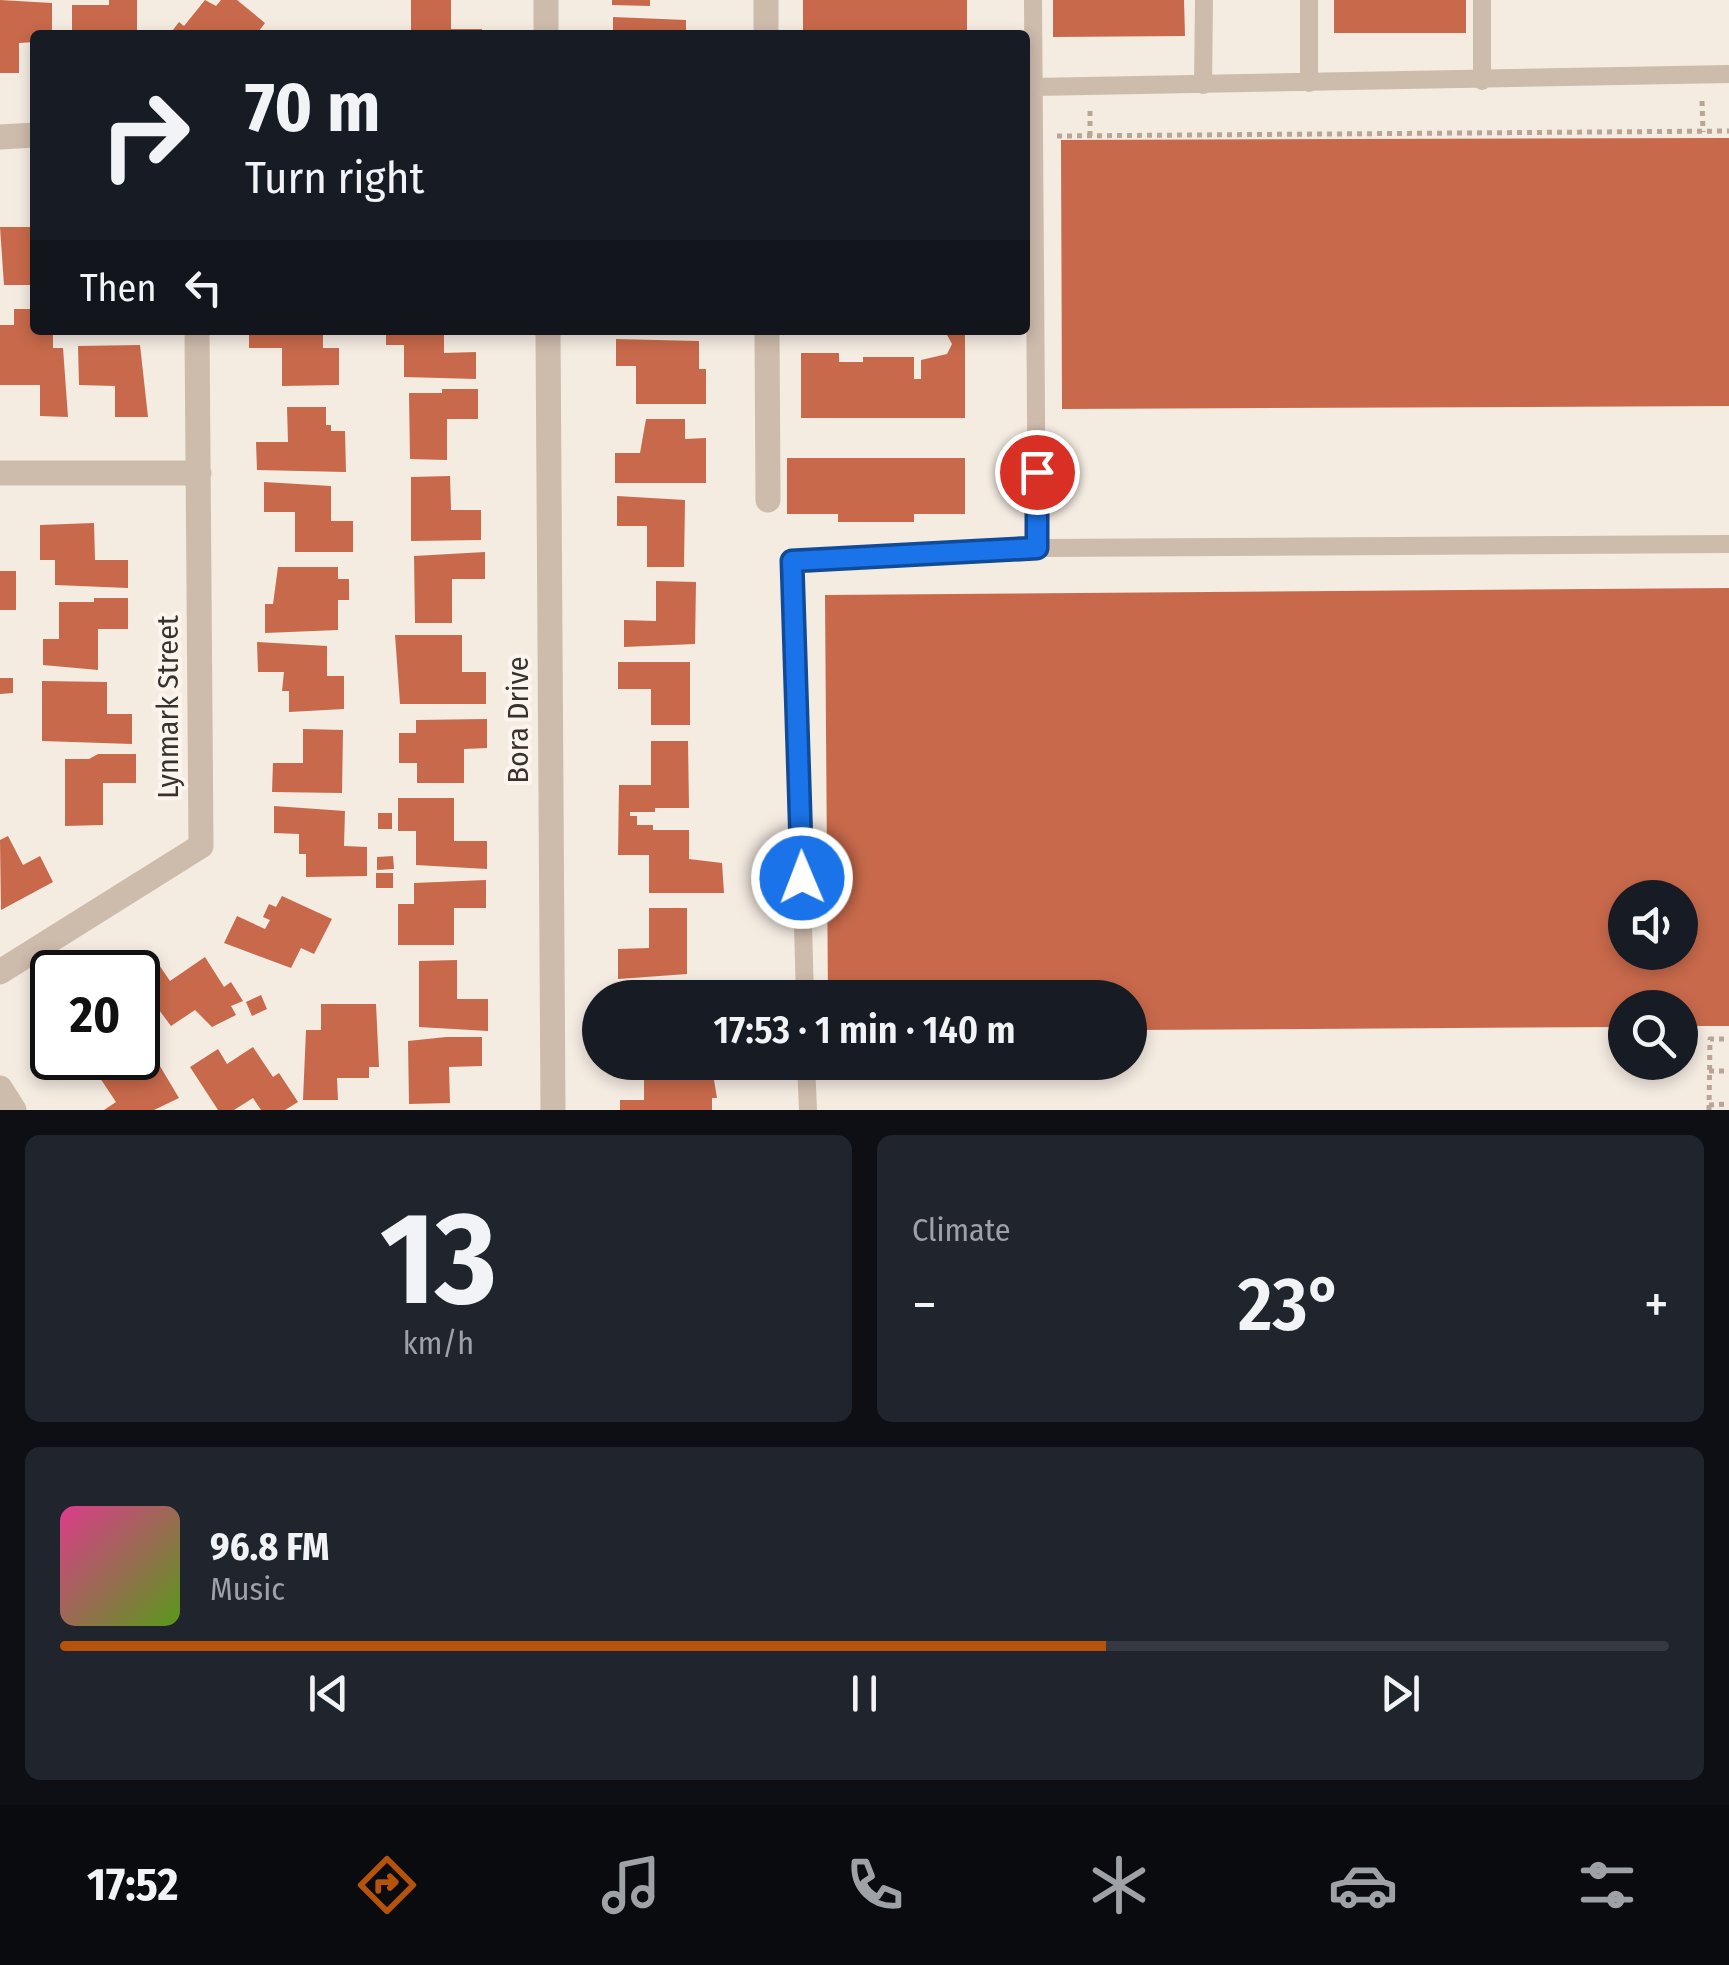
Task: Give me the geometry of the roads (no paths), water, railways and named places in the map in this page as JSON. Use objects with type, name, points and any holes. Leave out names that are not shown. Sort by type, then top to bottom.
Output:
[{"type":"street","points":[[546,0],[546,30]]},
{"type":"street","points":[[766,0],[766,30]]},
{"type":"street","points":[[0,137],[30,135]]},
{"type":"street","name":"Lynmark Street","points":[[0,972],[201,846],[197,335]]},
{"type":"street","name":"Bora Drive","points":[[548,335],[554,1110]]},
{"type":"street","points":[[767,335],[768,500]]},
{"type":"street","points":[[0,472],[199,472]]},
{"type":"street","points":[[0,1088],[14,1110]]},
{"type":"lane","points":[[1033,0],[1037,548]]},
{"type":"lane","points":[[1203,84],[1204,0]]},
{"type":"lane","points":[[1309,0],[1309,83]]},
{"type":"lane","points":[[1482,0],[1482,81]]},
{"type":"lane","points":[[1034,86],[1729,74]]},
{"type":"lane","points":[[804,980],[792,561],[1037,548],[1729,544]]},
{"type":"lane","points":[[807,1080],[808,1110]]}]
